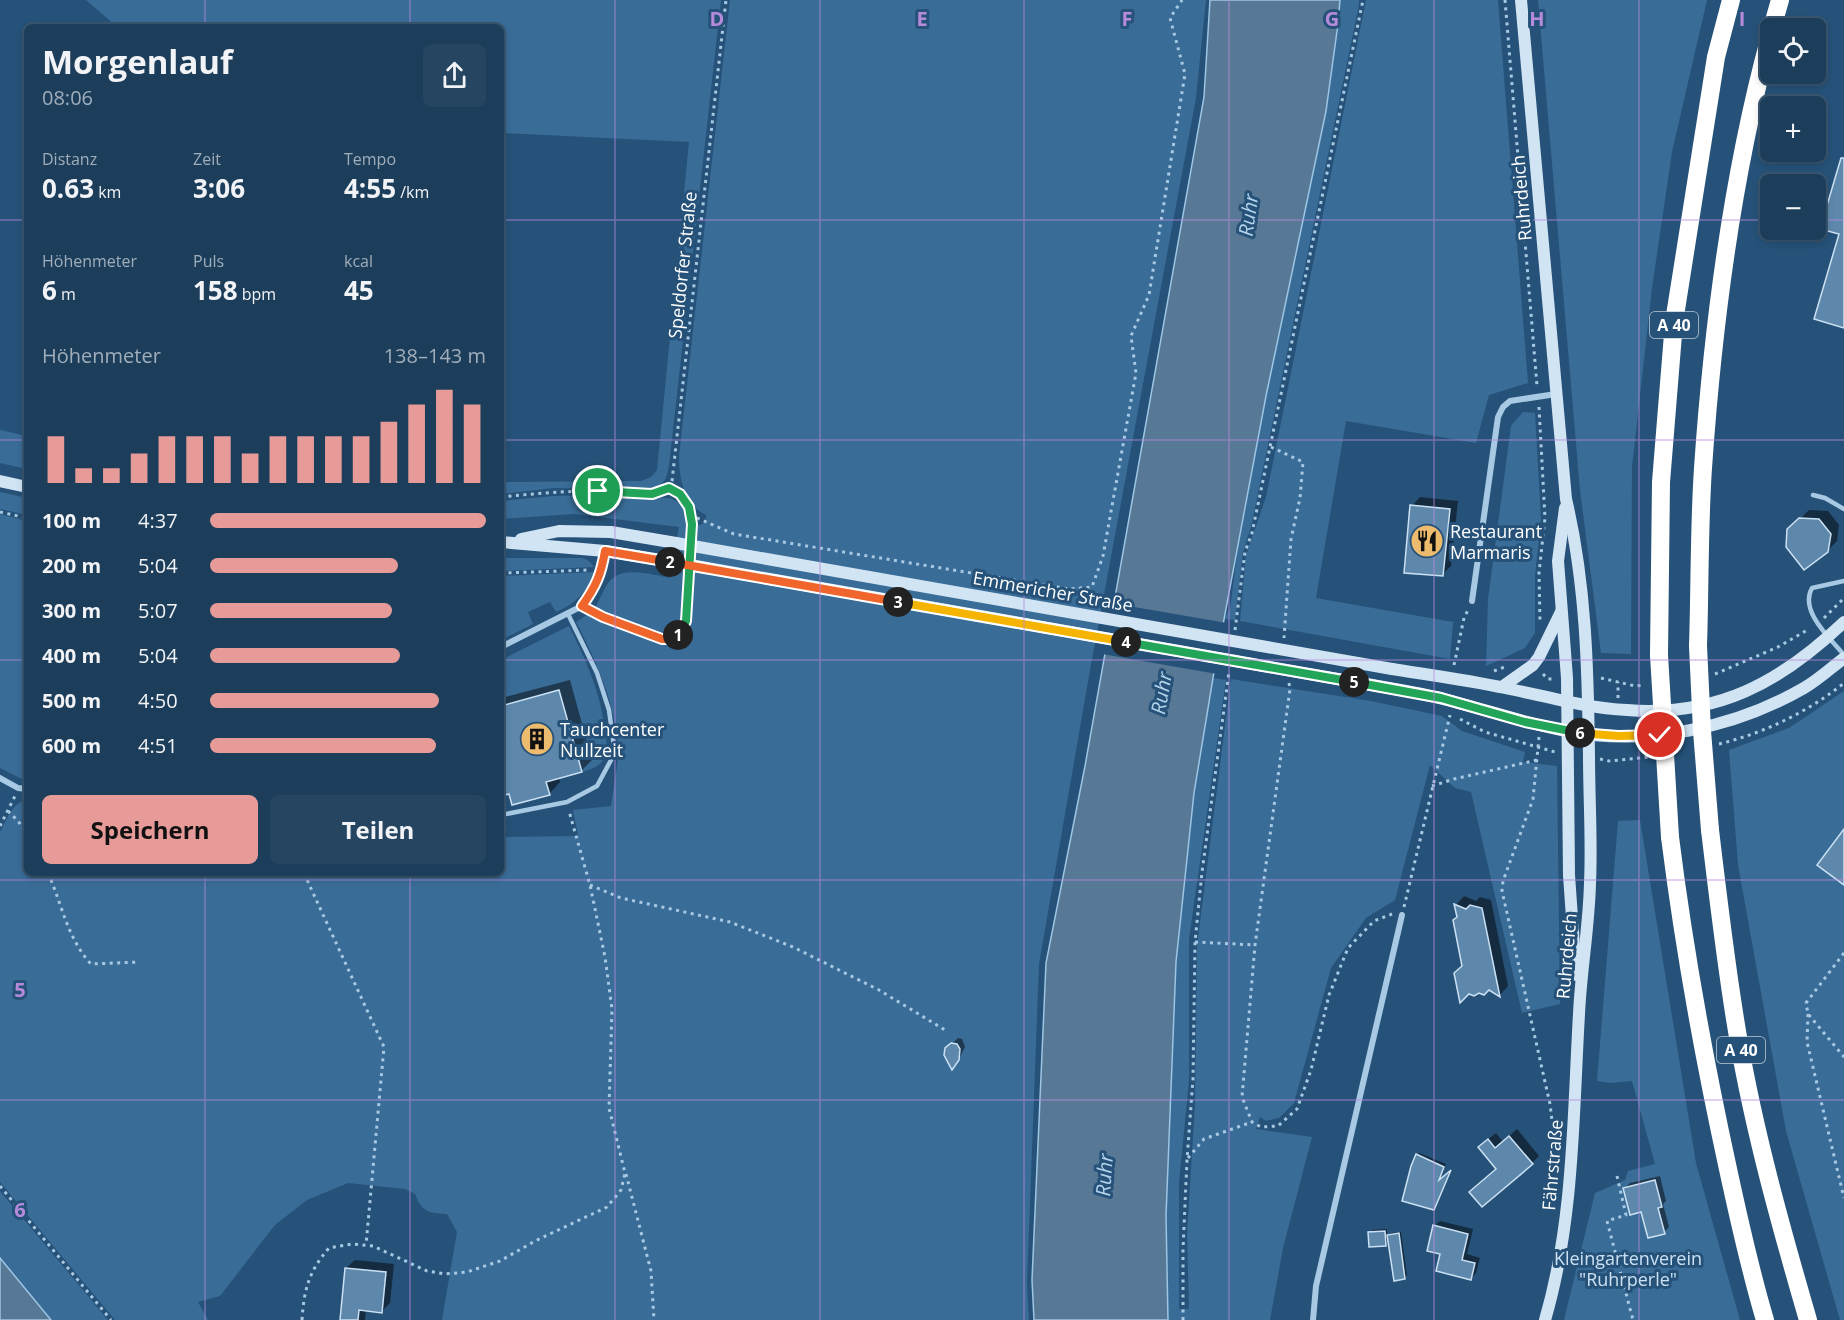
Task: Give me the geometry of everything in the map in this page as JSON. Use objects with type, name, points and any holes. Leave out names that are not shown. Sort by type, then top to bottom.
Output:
[{"type":"highway","name":"A 40","points":[[1731,0],[1716,57],[1674,322],[1661,482],[1659,656],[1670,837],[1683,937],[1712,1099],[1752,1276],[1765,1320]]},
{"type":"highway","points":[[1775,18],[1780,0]]},
{"type":"highway","name":"A 40","points":[[1760,82],[1736,191],[1715,323],[1703,470],[1698,645],[1710,831],[1733,1007],[1749,1090],[1778,1213],[1808,1320]]},
{"type":"main road","name":"Ruhrdeich","points":[[1521,0],[1566,499],[1576,541],[1584,613],[1589,705],[1590,883],[1579,1012]]},
{"type":"main road","points":[[0,481],[24,486]]},
{"type":"main road","name":"Ruhrdeich","points":[[1566,499],[1558,561],[1568,702],[1569,874],[1579,1012]]},
{"type":"main road","name":"Emmericher Straße","points":[[505,542],[559,531],[611,532],[1502,687],[1568,702],[1626,710],[1662,711],[1709,704],[1741,694],[1794,665],[1844,622]]},
{"type":"main road","name":"Emmericher Straße","points":[[505,542],[605,551],[673,562],[1389,688],[1441,698],[1568,731],[1589,734],[1660,735],[1712,726],[1757,711],[1805,687],[1844,656]]},
{"type":"main road","points":[[1502,687],[1539,657],[1561,611]]},
{"type":"main road","name":"Fährstraße","points":[[1545,1320],[1552,1296],[1570,1187],[1579,1012]]},
{"type":"street","points":[[1472,600],[1498,417],[1503,407],[1510,401],[1557,393]]},
{"type":"street","points":[[504,646],[582,606],[597,585],[605,551]]},
{"type":"street","points":[[0,778],[18,788],[24,789]]},
{"type":"street","points":[[1313,1320],[1316,1286],[1402,915]]},
{"type":"lane","points":[[1813,495],[1825,498],[1844,509]]},
{"type":"lane","points":[[1844,581],[1812,588],[1808,595],[1808,603],[1819,623],[1844,656]]},
{"type":"lane","points":[[504,814],[567,802],[597,786],[611,760],[614,747],[609,710],[597,673],[568,614]]},
{"type":"path","name":"Speldorfer Straße","points":[[669,488],[672,481],[726,0]]},
{"type":"path","points":[[690,515],[734,534],[1069,589],[1092,587],[1103,556],[1136,373],[1131,336],[1149,295],[1185,74],[1170,18],[1182,0]]},
{"type":"path","points":[[1234,637],[1245,552],[1252,533],[1363,0]]},
{"type":"path","points":[[1505,0],[1538,396],[1545,518],[1539,573],[1541,620],[1538,627]]},
{"type":"path","points":[[1270,447],[1303,462],[1300,498],[1290,539],[1285,645]]},
{"type":"path","points":[[504,497],[598,491],[652,494],[669,488],[680,494],[689,507],[692,524],[691,538]]},
{"type":"path","points":[[0,512],[24,517]]},
{"type":"path","points":[[504,573],[602,569]]},
{"type":"path","points":[[582,606],[603,617],[654,636],[669,639],[677,636],[686,621],[689,573]]},
{"type":"path","points":[[1819,623],[1844,598]]},
{"type":"path","points":[[1451,679],[1464,618],[1472,600]]},
{"type":"path","points":[[1184,1320],[1183,1249],[1193,1079],[1195,942],[1202,872],[1230,671]]},
{"type":"path","points":[[1289,678],[1290,689],[1256,945],[1242,1097],[1252,1122],[1261,1127],[1278,1126],[1297,1109],[1311,1070],[1329,995],[1348,948],[1374,921],[1392,914],[1402,915],[1450,713],[1485,732],[1538,748],[1533,800],[1503,881],[1502,891],[1550,1104],[1554,1137],[1555,1186]]},
{"type":"path","points":[[1432,786],[1537,760]]},
{"type":"path","points":[[0,826],[18,788]]},
{"type":"path","points":[[567,802],[590,885],[605,957],[612,1009],[609,1108],[651,1270],[654,1320]]},
{"type":"path","points":[[8,811],[24,830]]},
{"type":"path","points":[[49,876],[72,938],[80,952],[91,964],[139,962]]},
{"type":"path","points":[[306,876],[384,1047],[366,1245]]},
{"type":"path","points":[[590,885],[621,898],[730,922],[793,947],[879,990],[945,1030]]},
{"type":"path","points":[[1195,942],[1256,945]]},
{"type":"path","points":[[1844,953],[1806,1003],[1807,1042],[1844,1198]]},
{"type":"path","points":[[1808,1014],[1844,1058]]},
{"type":"path","points":[[1187,1160],[1204,1139],[1252,1122]]},
{"type":"path","points":[[302,1320],[303,1296],[310,1273],[329,1248],[352,1244],[373,1246],[427,1271],[445,1274],[467,1272],[500,1261],[535,1240],[607,1207],[621,1191],[625,1173]]},
{"type":"path","points":[[1617,1176],[1626,1215],[1607,1221],[1633,1320]]},
{"type":"path","points":[[0,1186],[111,1320]]},
{"type":"green space","points":[[86,0],[721,0],[670,457],[664,481],[656,487],[641,490],[554,488],[504,494],[504,482],[641,481],[651,477],[657,470],[689,142],[504,133],[504,24],[114,24]]},
{"type":"green space","points":[[730,0],[1206,0],[1196,98],[1090,670],[1039,964],[1027,1283],[1029,1320],[442,1320],[457,1232],[447,1214],[426,1210],[420,1205],[415,1194],[405,1189],[348,1183],[307,1200],[275,1225],[220,1296],[198,1302],[208,1320],[115,1320],[0,1182],[0,832],[8,817],[17,804],[24,801],[24,876],[504,876],[504,837],[576,836],[578,835],[573,810],[611,806],[618,752],[613,713],[603,681],[576,622],[588,614],[658,641],[677,640],[685,632],[689,621],[695,529],[705,523],[706,515],[692,504],[684,490],[679,456]]},
{"type":"green space","points":[[1340,0],[1359,0],[1359,5],[1251,527],[1243,552],[1235,620],[1224,619],[1230,608],[1238,547],[1266,396],[1326,111]]},
{"type":"green space","points":[[1366,0],[1498,0],[1528,383],[1489,395],[1476,443],[1346,421],[1316,598],[1453,622],[1450,659],[1240,621],[1246,555],[1266,497]]},
{"type":"green space","points":[[1538,0],[1707,0],[1672,152],[1652,288],[1632,467],[1631,654],[1601,653],[1580,490]]},
{"type":"green space","points":[[1523,412],[1535,413],[1541,519],[1535,576],[1535,633],[1525,648],[1486,666],[1488,599],[1511,426]]},
{"type":"green space","points":[[0,430],[24,435],[24,468],[0,463]]},
{"type":"green space","points":[[0,492],[24,497],[24,514],[0,509]]},
{"type":"green space","points":[[554,496],[670,498],[680,505],[689,522],[683,620],[675,633],[655,634],[604,614],[595,608],[609,582],[622,574],[638,572],[670,578],[679,527],[574,514],[504,519],[504,501]]},
{"type":"green space","points":[[0,514],[24,520],[24,779],[0,768]]},
{"type":"green space","points":[[504,558],[583,558],[594,567],[504,571]]},
{"type":"green space","points":[[595,572],[589,586],[575,601],[556,612],[550,602],[528,612],[533,624],[504,638],[504,576]]},
{"type":"green space","points":[[569,626],[587,664],[603,717],[606,755],[600,764],[582,772],[504,708],[504,658]]},
{"type":"green space","points":[[1213,678],[1226,680],[1189,939],[1189,1080],[1179,1183],[1179,1309],[1189,1309],[1187,1234],[1195,1104],[1197,946],[1231,679],[1371,701],[1442,716],[1462,731],[1525,752],[1523,762],[1557,766],[1560,1004],[1522,1013],[1471,792],[1455,788],[1430,765],[1395,900],[1366,918],[1331,968],[1294,1103],[1279,1118],[1266,1121],[1260,1117],[1256,1129],[1312,1137],[1283,1248],[1270,1320],[1168,1320],[1166,1216],[1176,962],[1194,793]]},
{"type":"green space","points":[[1844,691],[1844,1320],[1840,1320],[1786,1131],[1738,865],[1729,750],[1789,728]]},
{"type":"green space","name":"Kleingartenverein \"Ruhrperle\"","points":[[1640,820],[1696,1163],[1740,1320],[1564,1320],[1595,1193],[1625,1180],[1628,1171],[1655,1164],[1632,1081],[1610,1083],[1597,1081],[1618,821]]},
{"type":"green space","points":[[0,1191],[108,1320],[51,1320],[0,1258]]},
{"type":"water","name":"Ruhr","points":[[1210,0],[1340,0],[1326,111],[1266,396],[1213,678],[1194,793],[1176,962],[1166,1216],[1168,1320],[1034,1320],[1032,1280],[1046,963],[1085,766],[1204,97]]},
{"type":"water","points":[[0,1258],[51,1320],[0,1320]]},
{"type":"pier","points":[[1111,603],[1227,623],[1217,674],[1102,654]]},
{"type":"building","points":[[1841,158],[1844,158],[1844,328],[1814,319],[1839,234],[1826,231],[1826,209]]},
{"type":"building","name":"Restaurant Marmaris","points":[[1410,505],[1450,509],[1443,576],[1404,573]]},
{"type":"building","points":[[1799,518],[1819,519],[1831,534],[1828,552],[1804,570],[1786,547],[1787,529]]},
{"type":"building","name":"Tauchcenter Nullzeit","points":[[559,690],[582,772],[546,782],[550,795],[512,805],[509,794],[504,795],[504,705]]},
{"type":"building","points":[[1844,829],[1844,885],[1817,865]]},
{"type":"building","points":[[1454,904],[1466,909],[1470,905],[1482,908],[1500,997],[1489,990],[1484,995],[1469,994],[1460,1003],[1454,973],[1462,966],[1453,920],[1457,917]]},
{"type":"building","points":[[951,1043],[957,1044],[960,1049],[959,1060],[952,1070],[944,1055],[945,1048]]},
{"type":"building","points":[[1509,1136],[1533,1164],[1482,1207],[1469,1192],[1496,1169],[1478,1147],[1488,1139],[1495,1148]]},
{"type":"building","points":[[1416,1154],[1444,1167],[1439,1180],[1451,1170],[1434,1210],[1402,1201]]},
{"type":"building","points":[[1655,1180],[1662,1207],[1658,1208],[1665,1234],[1648,1238],[1641,1212],[1630,1215],[1623,1188]]},
{"type":"building","points":[[1433,1225],[1468,1234],[1462,1260],[1475,1263],[1471,1280],[1436,1271],[1440,1254],[1427,1251]]},
{"type":"building","points":[[1385,1231],[1386,1246],[1369,1247],[1368,1232]]},
{"type":"building","points":[[1399,1233],[1405,1279],[1394,1281],[1387,1235]]},
{"type":"building","points":[[345,1268],[386,1272],[382,1313],[359,1310],[358,1320],[340,1320]]},
{"type":"place","name":"Restaurant Marmaris","points":[[1427,541]]},
{"type":"place","name":"Tauchcenter Nullzeit","points":[[537,739]]},
{"type":"route","points":[[598,491],[652,494],[669,488],[680,494],[689,507],[692,524],[691,538],[686,621],[677,636],[662,639],[603,617],[582,606],[597,585],[605,551],[650,557],[673,562],[753,576],[1389,688],[1441,698],[1525,722],[1568,731],[1618,736],[1660,735]]}]
